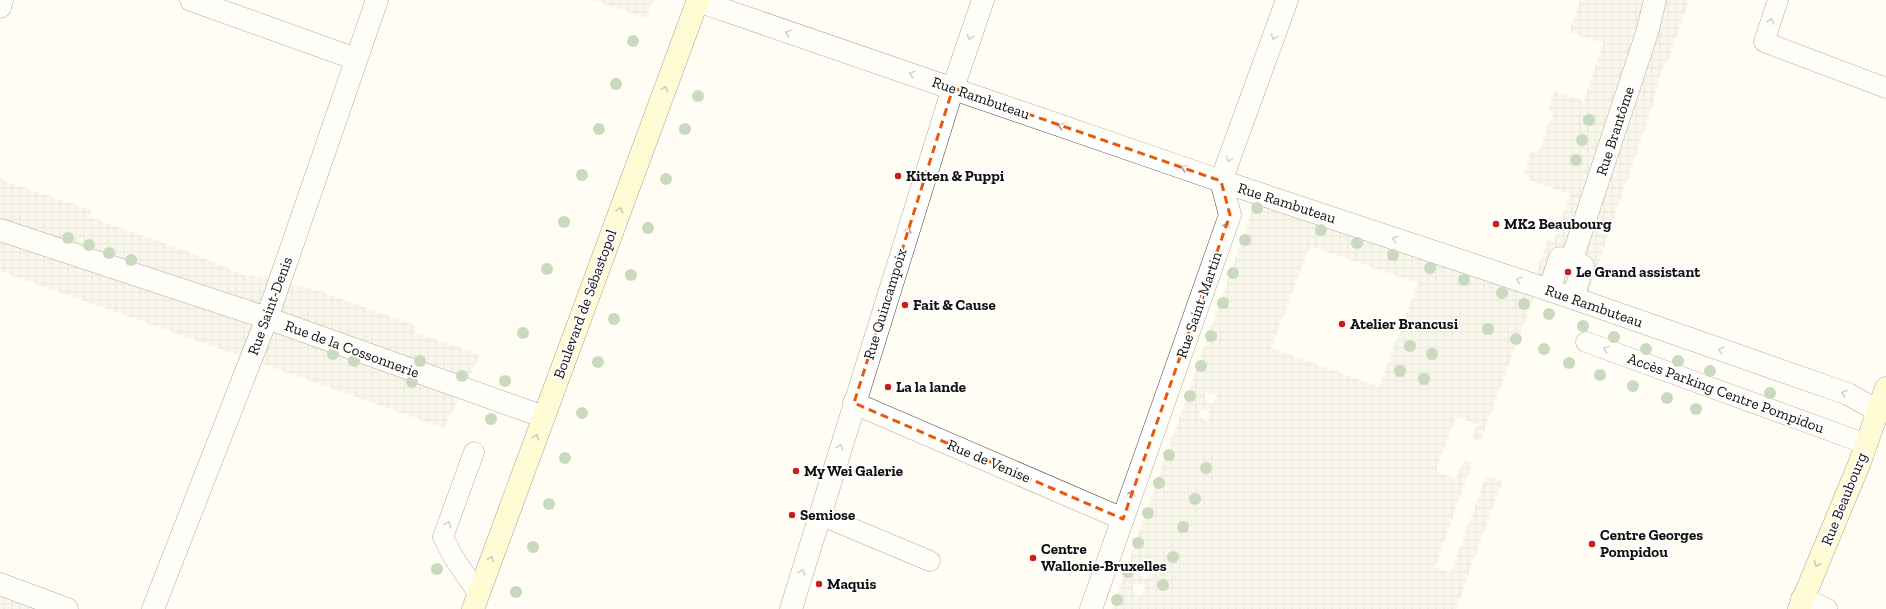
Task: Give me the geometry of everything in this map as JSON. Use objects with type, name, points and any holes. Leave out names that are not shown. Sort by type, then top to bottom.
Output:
[{"type":"main road","name":"Boulevard de Sébastopol","points":[[475,601],[697,0]]},
{"type":"main road","name":"Rue Beaubourg","points":[[1800,604],[1866,444],[1886,388]]},
{"type":"street","points":[[0,7],[2,0]]},
{"type":"street","points":[[191,0],[356,59]]},
{"type":"street","name":"Rue Saint-Denis","points":[[153,609],[267,318],[377,0]]},
{"type":"street","name":"Rue Rambuteau","points":[[697,0],[1221,181],[1573,298],[1848,394],[1878,411]]},
{"type":"street","name":"Rue Quincampoix","points":[[791,609],[854,403],[982,0]]},
{"type":"street","points":[[1221,181],[1287,0]]},
{"type":"street","name":"Rue Brantôme","points":[[1571,262],[1647,33],[1655,0]]},
{"type":"street","name":"Rue Saint-Martin","points":[[1091,609],[1230,215],[1221,181]]},
{"type":"street","name":"Rue de la Cossonnerie","points":[[0,230],[267,318],[544,417]]},
{"type":"street","points":[[1549,290],[1560,258],[1583,266],[1573,298]]},
{"type":"street","name":"Rue de Venise","points":[[854,403],[1123,519]]},
{"type":"street","points":[[0,584],[67,609]]},
{"type":"street","points":[[1800,604],[1826,609]]},
{"type":"lane","points":[[1778,0],[1764,42],[1886,88]]},
{"type":"lane","name":"Accès Parking Centre Pompidou","points":[[1586,342],[1866,444]]},
{"type":"lane","points":[[474,452],[443,537],[475,601]]},
{"type":"lane","points":[[820,515],[930,560]]},
{"type":"highlighted area","points":[[953,88],[1221,181],[1230,215],[1123,519],[854,403]]},
{"type":"shaded area","points":[[593,0],[653,0],[647,18]]},
{"type":"shaded area","points":[[1580,0],[1689,0],[1669,58],[1661,71],[1653,104],[1588,295],[1535,277],[1548,239],[1554,241],[1570,194],[1529,180],[1524,174],[1531,151],[1539,153],[1553,112],[1548,111],[1554,91],[1584,101],[1603,43],[1569,32]]},
{"type":"shaded area","points":[[0,177],[1,180],[91,210],[89,217],[189,252],[249,277],[252,275],[319,291],[416,326],[414,332],[480,355],[444,428],[0,271]]},
{"type":"shaded area","points":[[1256,200],[1534,296],[1480,442],[1472,438],[1477,424],[1456,416],[1436,471],[1456,479],[1464,460],[1472,463],[1435,567],[1451,573],[1486,476],[1502,481],[1456,609],[1112,609]],"holes":[[[1310,246],[1418,283],[1379,387],[1271,348]],[[1209,393],[1216,395],[1217,398],[1212,404],[1209,404],[1205,400],[1206,394]],[[1204,409],[1208,410],[1210,415],[1206,421],[1199,417],[1199,412]],[[1145,567],[1151,572],[1147,578],[1143,578],[1139,575],[1140,570]],[[1139,584],[1143,585],[1145,589],[1141,596],[1138,596],[1133,592],[1134,586]]]},
{"type":"shaded area","points":[[0,584],[67,609],[0,609]]},
{"type":"place","name":"Kitten & Puppi","points":[[898,176]]},
{"type":"place","name":"MK2 Beaubourg","points":[[1496,224]]},
{"type":"place","name":"Le Grand assistant","points":[[1568,272]]},
{"type":"place","name":"Fait & Cause","points":[[905,305]]},
{"type":"place","name":"Atelier Brancusi","points":[[1342,324]]},
{"type":"place","name":"La la lande","points":[[888,387]]},
{"type":"place","name":"My Wei Galerie","points":[[796,471]]},
{"type":"place","name":"Semiose","points":[[792,515]]},
{"type":"place","name":"Centre Georges Pompidou","points":[[1592,544]]},
{"type":"place","name":"Centre Wallonie-Bruxelles","points":[[1033,558]]},
{"type":"place","name":"Maquis","points":[[819,584]]}]
